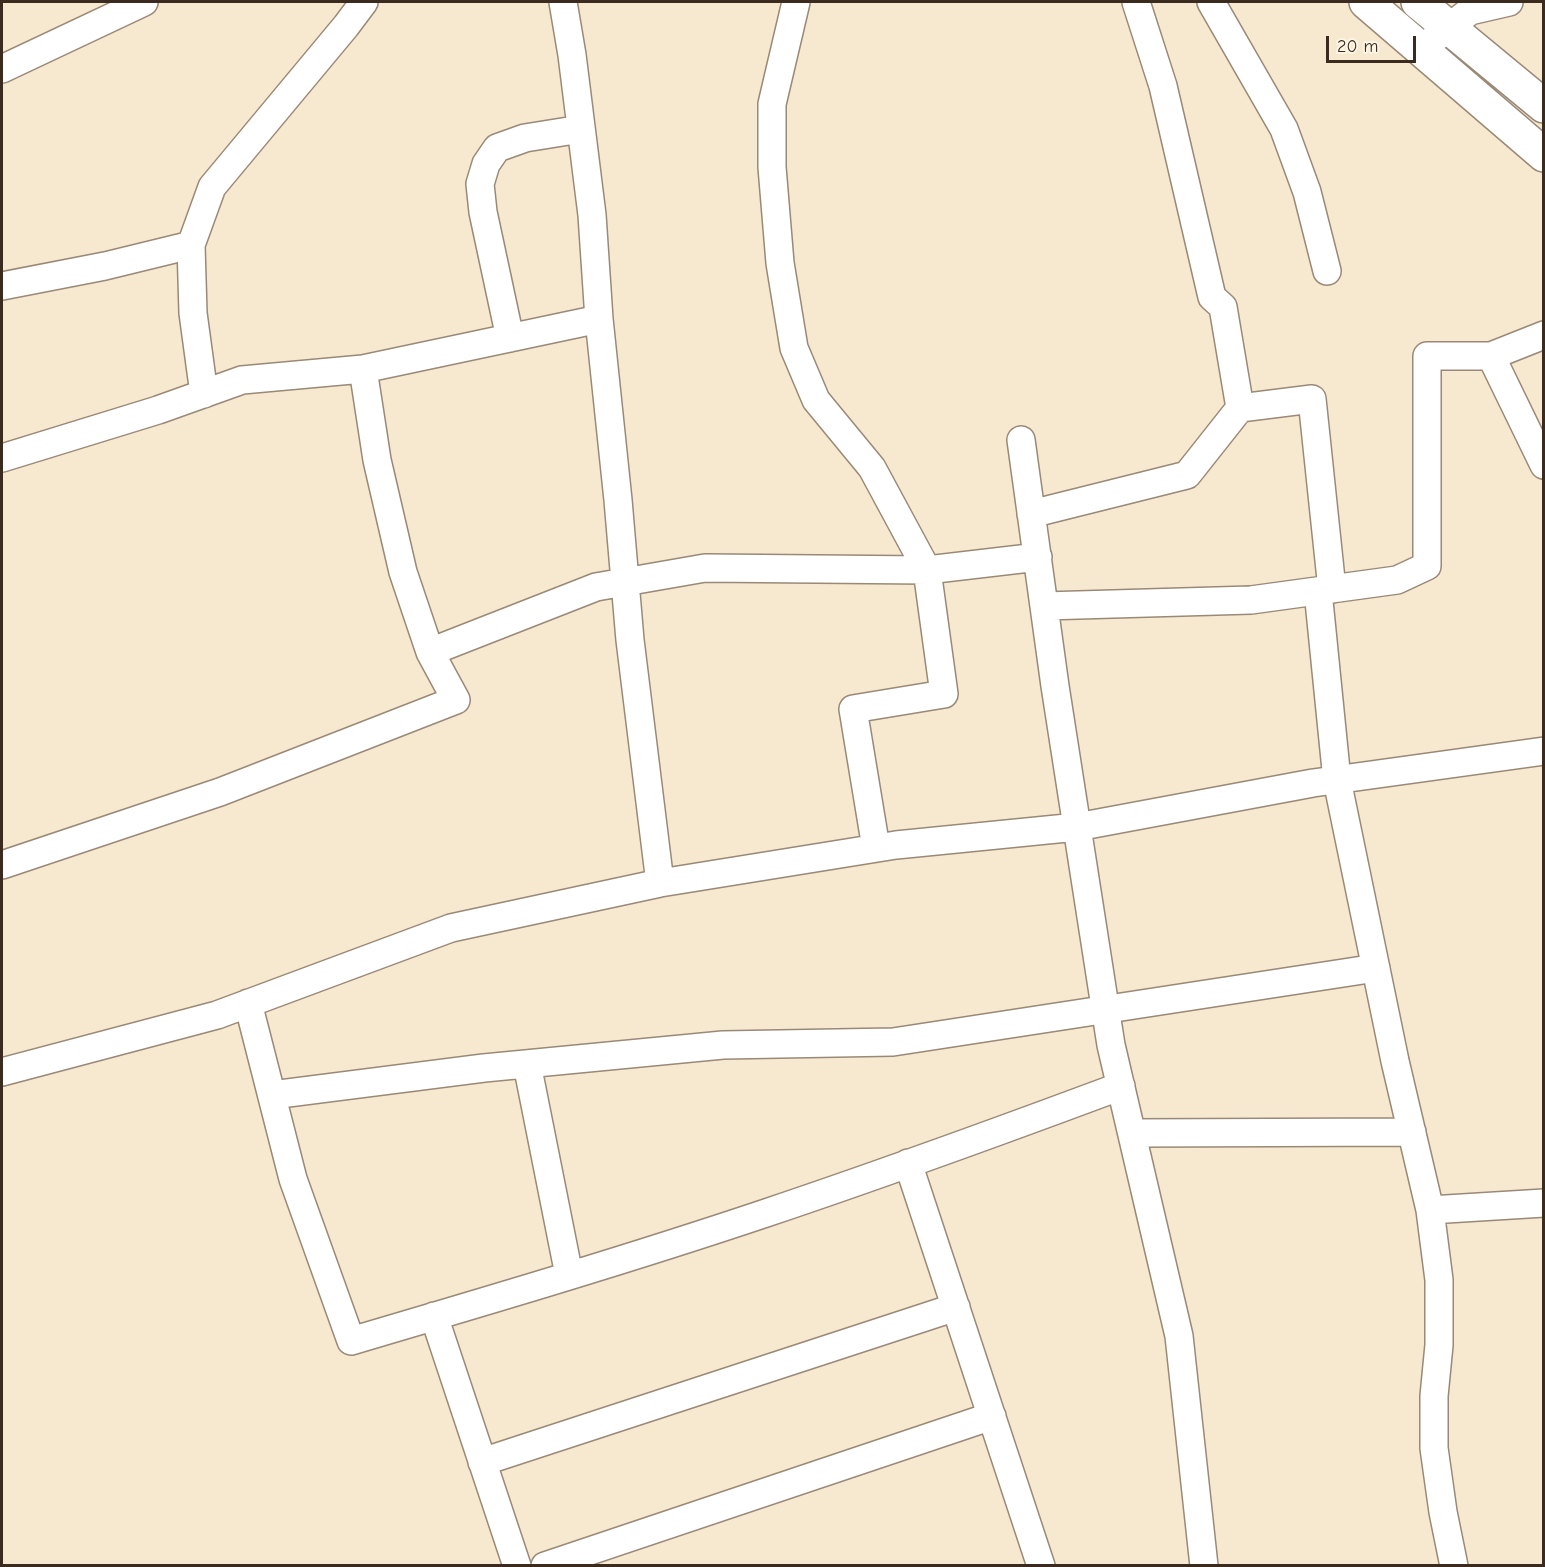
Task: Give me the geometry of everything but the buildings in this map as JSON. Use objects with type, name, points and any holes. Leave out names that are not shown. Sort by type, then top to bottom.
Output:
[{"type":"street","points":[[2,69],[144,2]]},
{"type":"street","points":[[204,394],[193,313],[191,245],[212,188],[364,2]]},
{"type":"street","points":[[563,2],[592,215],[599,319],[630,640],[660,883]]},
{"type":"street","points":[[795,2],[772,104],[772,167],[780,263],[794,348],[816,399],[872,468],[927,570],[944,694],[853,709],[876,848]]},
{"type":"street","points":[[1137,2],[1163,86],[1212,297],[1223,307],[1240,408]]},
{"type":"street","points":[[1211,2],[1284,129],[1307,192],[1327,271]]},
{"type":"street","points":[[1366,2],[1544,155]]},
{"type":"street","points":[[1418,2],[1544,106]]},
{"type":"street","points":[[1421,49],[1470,11],[1509,2]]},
{"type":"street","points":[[510,338],[483,212],[480,184],[486,164],[497,148],[525,138],[581,129]]},
{"type":"street","points":[[2,286],[105,266],[191,245]]},
{"type":"street","points":[[2,458],[158,410],[242,380],[363,369],[599,319]]},
{"type":"street","points":[[1044,606],[1251,600],[1397,580],[1427,566],[1427,356],[1491,356],[1544,335]]},
{"type":"street","points":[[1491,356],[1544,465]]},
{"type":"street","points":[[2,866],[220,792],[456,700],[429,652],[403,572],[377,460],[363,369]]},
{"type":"street","points":[[1031,514],[1187,475],[1240,408],[1312,399],[1337,780],[1430,1210],[1440,1280],[1439,1345],[1434,1396],[1434,1448],[1443,1512],[1454,1566]]},
{"type":"street","points":[[1021,440],[1055,686],[1111,1044],[1179,1336],[1204,1566]]},
{"type":"street","points":[[429,652],[596,587],[705,568],[927,570],[1038,557]]},
{"type":"street","points":[[2,1072],[217,1015],[451,928],[660,883],[876,848],[1077,826],[1337,780],[1544,751]]},
{"type":"street","points":[[272,1095],[527,1064],[723,1044],[893,1041],[1376,968]]},
{"type":"street","points":[[248,1003],[294,1179],[351,1341],[766,1213],[1121,1086]]},
{"type":"street","points":[[527,1064],[569,1275]]},
{"type":"street","points":[[1132,1133],[1412,1132]]},
{"type":"street","points":[[908,1163],[1041,1566]]},
{"type":"street","points":[[1430,1210],[1544,1203]]},
{"type":"street","points":[[482,1462],[956,1307]]},
{"type":"street","points":[[434,1316],[517,1566]]},
{"type":"street","points":[[545,1566],[992,1416]]}]
